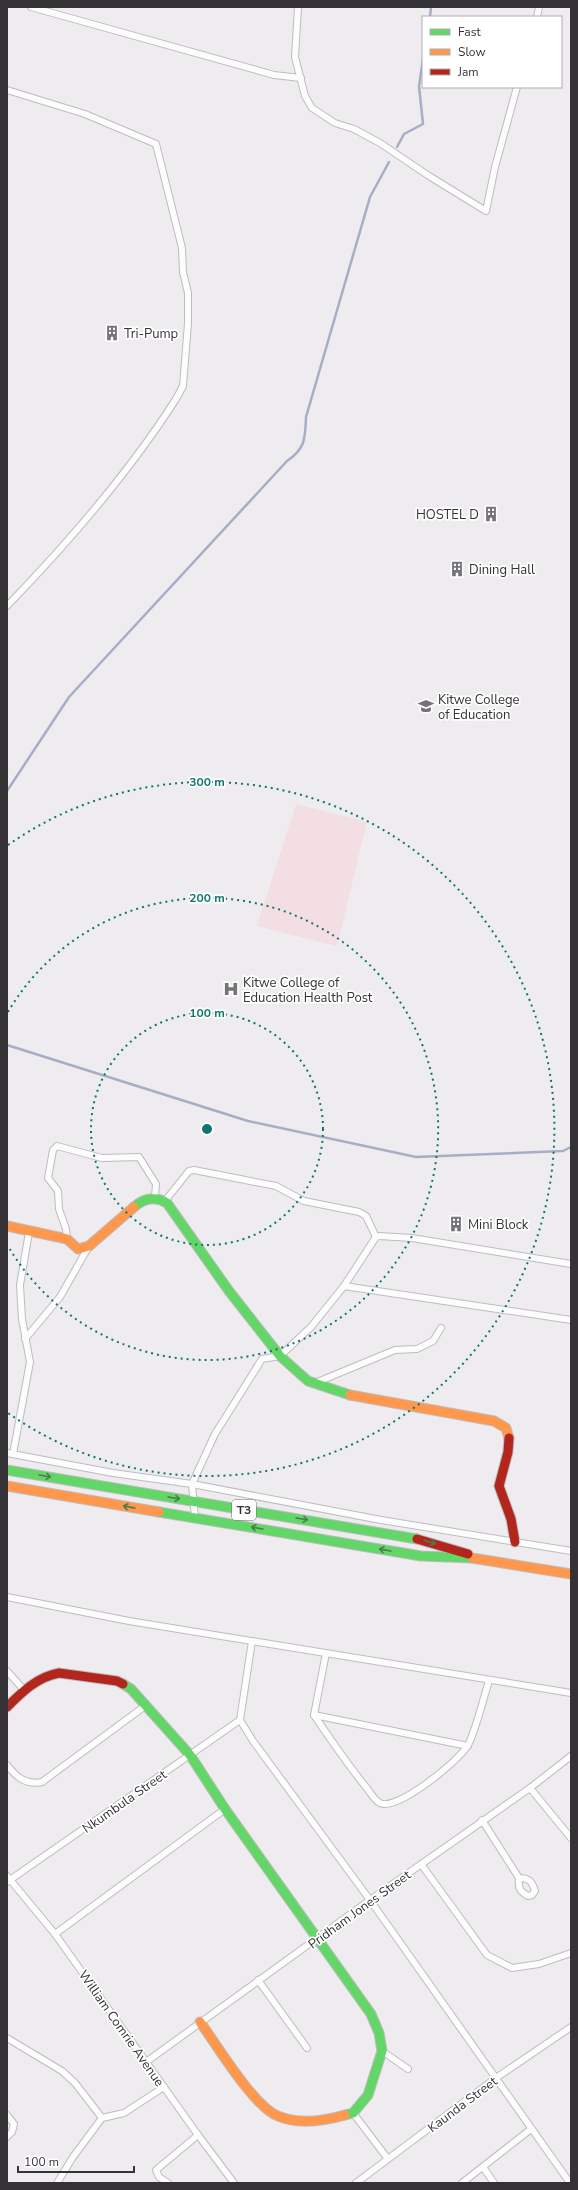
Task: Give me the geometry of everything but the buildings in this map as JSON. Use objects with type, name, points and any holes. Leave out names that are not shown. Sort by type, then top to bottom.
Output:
[{"type":"main road","points":[[7,1226],[29,1232],[67,1239],[78,1249],[90,1246],[137,1204],[146,1199],[155,1198],[165,1201],[229,1291],[280,1356],[314,1384],[352,1396],[494,1421],[505,1428],[508,1434],[508,1445],[500,1474],[499,1486],[500,1495],[509,1512],[515,1542]]},
{"type":"main road","name":"T3","points":[[7,1470],[425,1540],[479,1558]]},
{"type":"main road","name":"T3","points":[[7,1486],[421,1556],[479,1558],[571,1574]]},
{"type":"main road","points":[[7,1707],[24,1690],[45,1676],[59,1673],[124,1684],[131,1689],[190,1755],[225,1809],[371,2014],[379,2033],[382,2051],[368,2095],[353,2113],[323,2121],[292,2120],[277,2116],[259,2103],[200,2022]]},
{"type":"street","points":[[31,7],[274,75],[301,78]]},
{"type":"street","points":[[298,7],[295,57],[305,96],[312,108],[323,117],[380,142],[429,176],[486,211],[495,167],[517,88]]},
{"type":"street","points":[[7,90],[85,114],[156,144],[182,248],[183,272],[188,293],[188,324],[183,386],[176,399],[118,481],[74,534],[7,606]]},
{"type":"street","points":[[67,1239],[65,1226],[60,1214],[58,1191],[48,1178],[54,1150],[57,1146],[102,1158],[139,1157],[156,1184],[155,1198]]},
{"type":"street","points":[[165,1201],[189,1171],[194,1170],[276,1186],[304,1201],[358,1212],[366,1216],[376,1237]]},
{"type":"street","points":[[29,1232],[20,1286],[25,1339],[30,1362],[10,1453],[113,1473],[192,1484],[381,1520],[571,1550]]},
{"type":"street","points":[[195,1518],[192,1484],[215,1434],[262,1358],[280,1356],[311,1326],[344,1286],[376,1237],[412,1238],[571,1264]]},
{"type":"street","points":[[25,1339],[60,1297],[90,1246]]},
{"type":"street","points":[[344,1286],[571,1320]]},
{"type":"street","points":[[314,1384],[395,1350],[417,1350],[433,1341],[441,1328]]},
{"type":"street","points":[[7,1597],[129,1621],[326,1653],[489,1682],[571,1694]]},
{"type":"street","points":[[252,1641],[240,1720],[253,1741],[370,1900],[570,2183]]},
{"type":"street","points":[[326,1653],[314,1715],[348,1766],[378,1802],[386,1805],[396,1803],[406,1797],[452,1764],[468,1746],[489,1682]]},
{"type":"street","points":[[7,1671],[24,1690]]},
{"type":"street","points":[[7,1765],[20,1779],[31,1784],[42,1782],[145,1706]]},
{"type":"street","points":[[314,1715],[468,1746]]},
{"type":"street","name":"Nkumbula Street","points":[[8,1879],[240,1720]]},
{"type":"street","name":"Pridham Jones Street","points":[[146,2062],[482,1820],[530,1788],[571,1756]]},
{"type":"street","points":[[530,1788],[571,1838]]},
{"type":"street","points":[[54,1934],[225,1809]]},
{"type":"street","points":[[482,1820],[519,1878]]},
{"type":"street","points":[[421,1864],[487,1955],[512,1968],[539,1964],[571,1953]]},
{"type":"street","name":"William Comrie Avenue","points":[[8,1879],[54,1934],[234,2183]]},
{"type":"street","points":[[258,1980],[307,2048]]},
{"type":"street","name":"Kaunda Street","points":[[356,2183],[496,2078],[571,2027]]},
{"type":"street","points":[[7,2038],[62,2071],[75,2083],[102,2118]]},
{"type":"street","points":[[382,2051],[408,2068]]},
{"type":"street","points":[[57,2183],[73,2157],[102,2118],[124,2113],[164,2087]]},
{"type":"street","points":[[353,2113],[388,2159]]},
{"type":"street","points":[[7,2116],[14,2124],[12,2132],[7,2138]]},
{"type":"street","points":[[462,2183],[531,2129]]},
{"type":"street","points":[[168,2183],[159,2177],[156,2170],[198,2135]]},
{"type":"street","points":[[483,2167],[494,2183]]},
{"type":"shaded area","points":[[296,804],[367,822],[337,946],[257,926]]},
{"type":"waterway","points":[[430,16],[431,7]]},
{"type":"waterway","points":[[397,147],[404,134],[423,124],[419,86],[422,66]]},
{"type":"waterway","points":[[7,791],[69,697],[287,461],[298,452],[305,437],[306,417],[370,197],[389,162]]},
{"type":"waterway","points":[[7,1045],[248,1121],[416,1157],[563,1151],[571,1147]]},
{"type":"traffic: fast","points":[[134,1207],[150,1199],[159,1199],[167,1203],[229,1291],[280,1356],[308,1381],[350,1395]]},
{"type":"traffic: fast","points":[[7,1470],[417,1539]]},
{"type":"traffic: fast","points":[[159,1512],[421,1556],[472,1558]]},
{"type":"traffic: fast","points":[[123,1684],[131,1689],[190,1755],[225,1809],[371,2014],[379,2033],[382,2051],[368,2095],[353,2113],[345,2115]]},
{"type":"traffic: slow","points":[[7,1226],[67,1239],[78,1249],[89,1246],[134,1207]]},
{"type":"traffic: slow","points":[[350,1395],[494,1421],[506,1428],[509,1438]]},
{"type":"traffic: slow","points":[[7,1486],[159,1512]]},
{"type":"traffic: slow","points":[[472,1558],[571,1574]]},
{"type":"traffic: slow","points":[[200,2022],[236,2074],[268,2110],[286,2119],[303,2121],[329,2119],[345,2115]]},
{"type":"traffic: jam","points":[[509,1438],[508,1452],[499,1486],[511,1519],[515,1542]]},
{"type":"traffic: jam","points":[[417,1539],[468,1554]]},
{"type":"traffic: jam","points":[[7,1707],[30,1686],[44,1678],[59,1673],[117,1681],[123,1684]]},
{"type":"place","name":"Tri-Pump","points":[[112,333]]},
{"type":"place","name":"HOSTEL D","points":[[491,514]]},
{"type":"place","name":"Dining Hall","points":[[457,569]]},
{"type":"place","name":"Kitwe College of Education","points":[[426,706]]},
{"type":"place","name":"Kitwe College of Education Health Post","points":[[231,989]]},
{"type":"place","name":"Mini Block","points":[[456,1224]]}]
